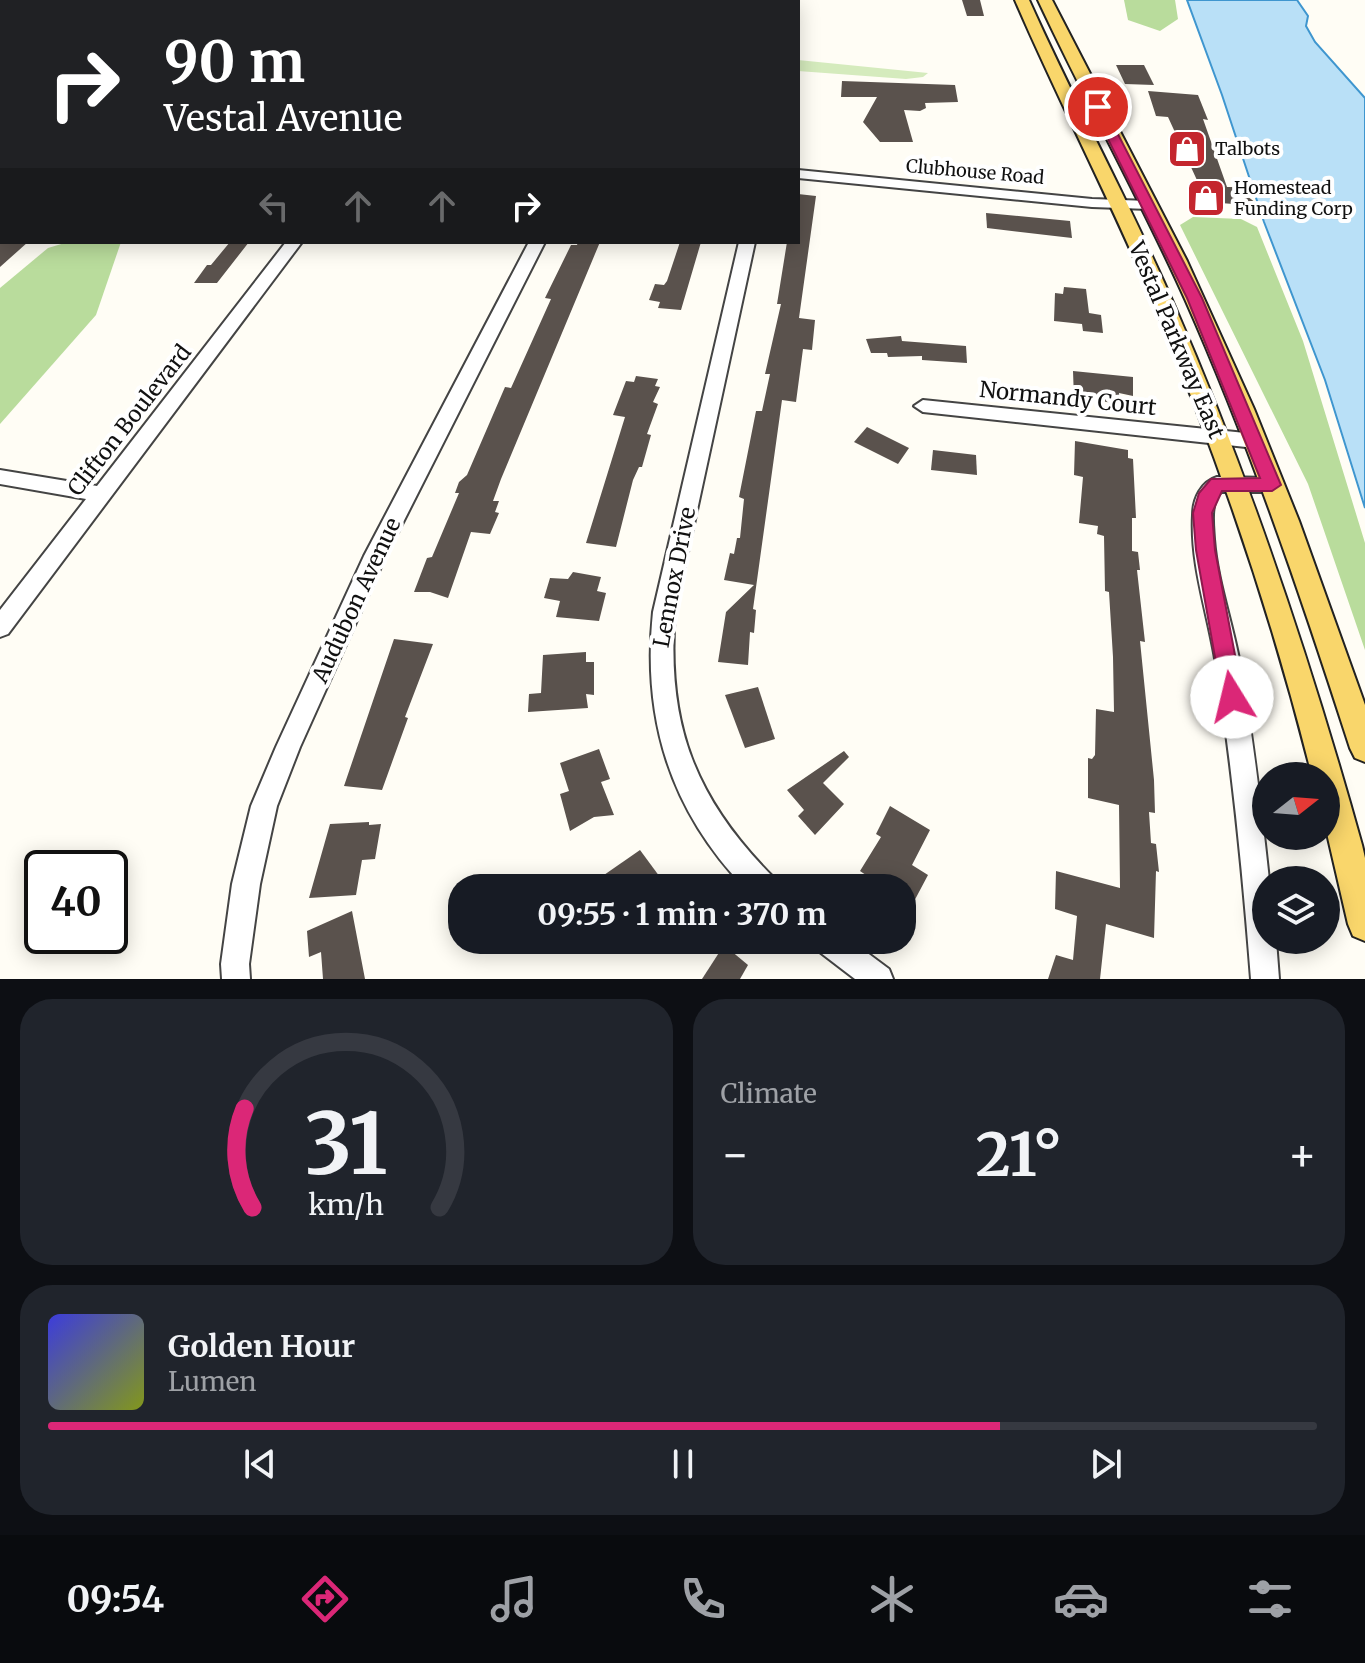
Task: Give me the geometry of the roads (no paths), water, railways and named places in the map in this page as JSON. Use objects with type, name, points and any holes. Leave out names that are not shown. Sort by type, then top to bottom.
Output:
[{"type":"main road","name":"Vestal Parkway East","points":[[1022,0],[1120,205],[1235,482],[1312,723],[1365,924]]},
{"type":"main road","name":"Vestal Parkway East","points":[[1045,0],[1195,298],[1255,441],[1311,587],[1365,748]]},
{"type":"street","name":"Clubhouse Road","points":[[800,174],[1120,205],[1149,205]]},
{"type":"street","name":"Clifton Boulevard","points":[[0,627],[170,409],[293,244]]},
{"type":"street","name":"Audubon Avenue","points":[[236,979],[235,964],[246,884],[264,806],[375,556],[536,244]]},
{"type":"street","name":"Lennox Drive","points":[[747,244],[659,643],[665,725],[676,760],[694,798],[752,874]]},
{"type":"street","name":"Normandy Court","points":[[923,406],[1255,441]]},
{"type":"street","points":[[0,477],[101,494]]},
{"type":"street","points":[[1265,979],[1259,897],[1229,668],[1203,526],[1205,502],[1212,488],[1225,482],[1272,485]]},
{"type":"street","points":[[846,954],[879,979]]},
{"type":"water","points":[[1187,0],[1297,0],[1308,16],[1306,26],[1315,42],[1365,98],[1365,508],[1325,380],[1264,222]]},
{"type":"place","name":"Talbots","points":[[1187,149]]},
{"type":"place","name":"Homestead Funding Corp","points":[[1206,198]]}]
